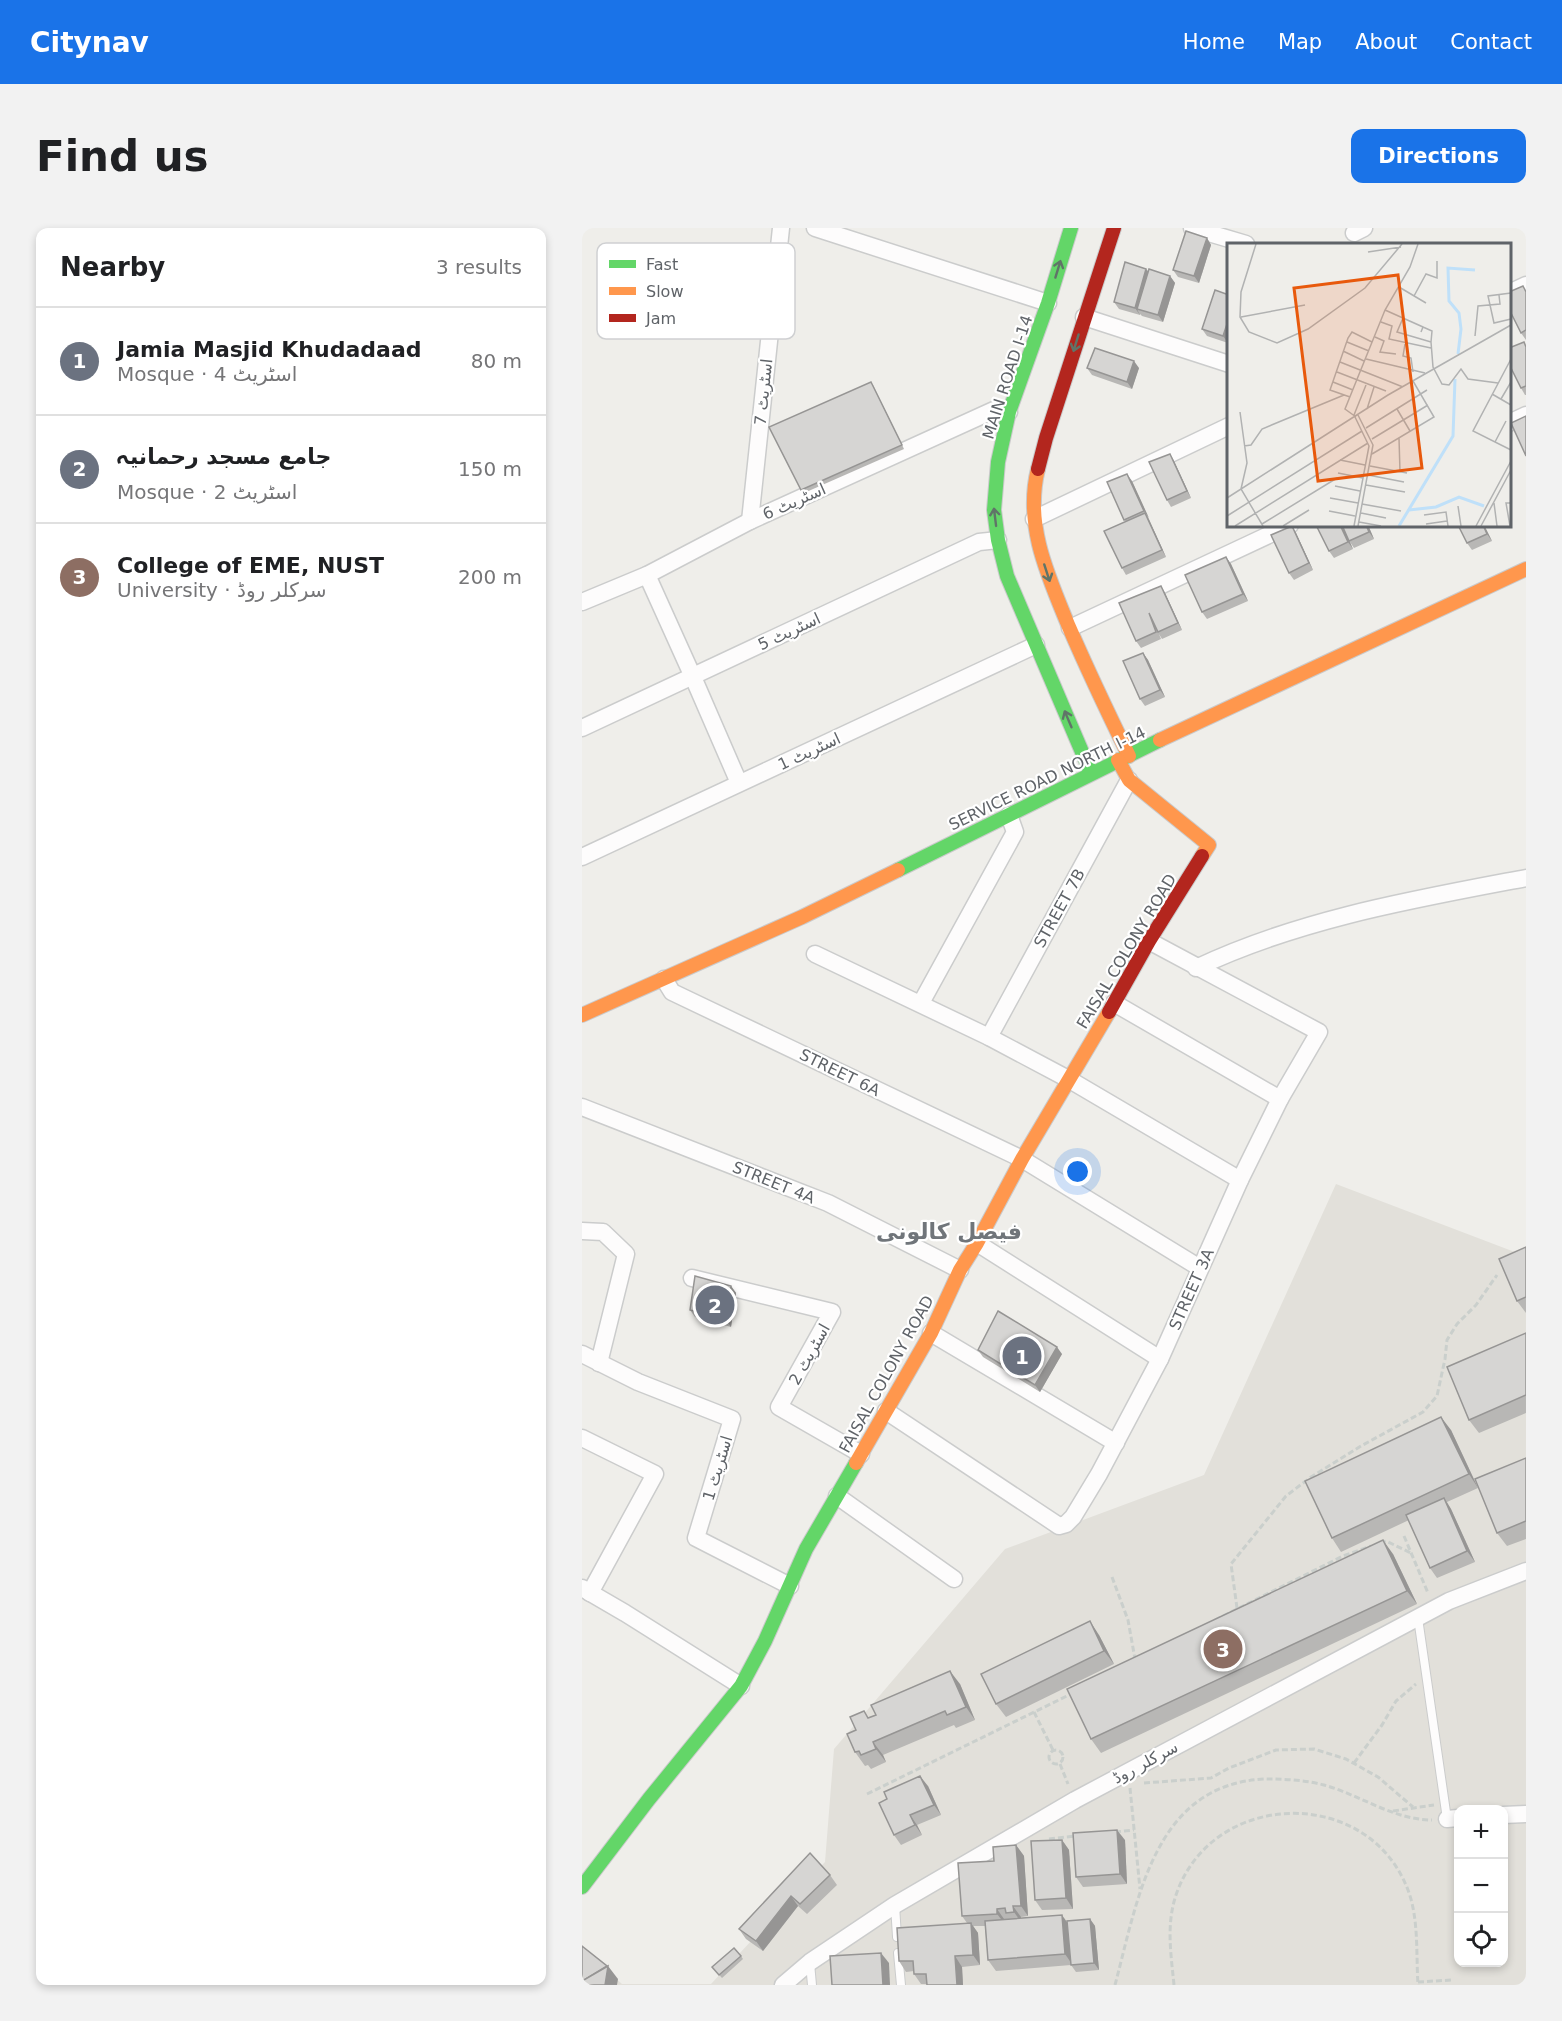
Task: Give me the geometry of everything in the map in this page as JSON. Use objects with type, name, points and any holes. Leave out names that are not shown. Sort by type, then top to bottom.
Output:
[{"type":"main road","name":"MAIN ROAD I-14","points":[[1071,228],[1048,303],[1009,412],[998,462],[994,510],[998,540],[1007,576],[1036,645],[1056,680],[1091,773]]},
{"type":"main road","points":[[1114,228],[1046,438],[1034,486],[1034,519],[1037,540],[1048,579],[1070,628],[1082,669],[1123,758]]},
{"type":"main road","name":"SERVICE ROAD NORTH I-14","points":[[582,1015],[802,917],[1091,773],[1526,568]]},
{"type":"main road","name":"FAISAL COLONY ROAD","points":[[585,1877],[741,1686],[765,1641],[806,1549],[931,1333],[960,1270],[1149,941],[1209,845],[1129,780],[1123,758]]},
{"type":"street","name":"اسٹریٹ 7","points":[[778,243],[780,228]]},
{"type":"street","points":[[815,228],[1048,303]]},
{"type":"street","points":[[1192,228],[1243,243]]},
{"type":"street","points":[[1511,292],[1526,285]]},
{"type":"street","points":[[1084,316],[1227,363]]},
{"type":"street","name":"اسٹریٹ 7","points":[[750,520],[769,339]]},
{"type":"street","name":"اسٹریٹ 6","points":[[582,602],[647,575],[750,520],[994,410],[1009,412]]},
{"type":"street","points":[[1511,422],[1526,415]]},
{"type":"street","points":[[1034,519],[1227,427]]},
{"type":"street","points":[[1070,628],[1288,526]]},
{"type":"street","name":"اسٹریٹ 5","points":[[582,728],[979,542],[998,540]]},
{"type":"street","points":[[647,575],[739,783]]},
{"type":"street","name":"اسٹریٹ 1","points":[[582,857],[1036,645]]},
{"type":"street","name":"STREET 7B","points":[[989,1036],[1129,780]]},
{"type":"street","points":[[921,1003],[1015,832],[1009,815]]},
{"type":"street","points":[[1149,941],[1196,968],[1241,948],[1312,925],[1428,897],[1526,878]]},
{"type":"street","points":[[815,954],[989,1036],[1070,1080],[1240,1180]]},
{"type":"street","name":"STREET 3A","points":[[886,1411],[1048,1520],[1059,1526],[1066,1524],[1073,1517],[1116,1443],[1160,1359],[1240,1180],[1280,1099],[1319,1032],[1196,968]]},
{"type":"street","name":"STREET 6A","points":[[663,979],[672,992],[1022,1159]]},
{"type":"street","points":[[1114,1003],[1280,1099]]},
{"type":"street","name":"STREET 4A","points":[[582,1107],[828,1203],[960,1270]]},
{"type":"street","points":[[1022,1159],[1200,1268]]},
{"type":"street","points":[[582,1231],[603,1233],[626,1254],[599,1363]]},
{"type":"street","points":[[977,1243],[1160,1359]]},
{"type":"street","name":"اسٹریٹ 2","points":[[692,1278],[832,1312],[779,1407],[861,1454]]},
{"type":"street","points":[[931,1333],[1116,1443]]},
{"type":"street","name":"اسٹریٹ 1","points":[[582,1354],[638,1382],[732,1419],[696,1538],[790,1586]]},
{"type":"street","points":[[582,1438],[655,1474],[586,1591],[741,1686]]},
{"type":"street","points":[[837,1496],[954,1580]]},
{"type":"street","name":"سرکلر روڈ","points":[[783,1985],[810,1962],[895,1905],[1075,1800],[1129,1778],[1435,1608],[1526,1571]]},
{"type":"street","points":[[1508,1815],[1526,1814]]},
{"type":"lane","points":[[1418,1617],[1450,1814]]},
{"type":"lane","points":[[895,1905],[901,1985]]},
{"type":"lane","points":[[810,1962],[812,1985]]},
{"type":"path","points":[[1237,1608],[1231,1564],[1286,1496],[1311,1477],[1361,1446],[1424,1412],[1437,1396],[1447,1340],[1457,1324],[1476,1305],[1497,1275]]},
{"type":"path","points":[[1404,1536],[1435,1608]]},
{"type":"path","points":[[1206,1624],[1343,1556],[1386,1541],[1411,1553]]},
{"type":"path","points":[[1112,1577],[1128,1620],[1135,1659]]},
{"type":"path","points":[[1354,1763],[1382,1725],[1396,1701],[1426,1676]]},
{"type":"path","points":[[867,1794],[1075,1692]]},
{"type":"path","points":[[1034,1712],[1053,1750]]},
{"type":"path","points":[[1140,1891],[1129,1778],[1212,1778],[1229,1768],[1276,1750],[1314,1749],[1346,1759],[1378,1777],[1413,1807]]},
{"type":"path","points":[[1053,1750],[1063,1754],[1064,1758],[1060,1764]]},
{"type":"path","points":[[1053,1750],[1049,1756],[1050,1760],[1060,1764]]},
{"type":"path","points":[[1060,1764],[1075,1800]]},
{"type":"path","points":[[1115,1985],[1140,1891],[1163,1839],[1184,1812],[1216,1790],[1246,1780],[1278,1779],[1323,1785],[1415,1819],[1429,1820],[1450,1814]]},
{"type":"path","points":[[1392,1811],[1413,1807],[1450,1814]]},
{"type":"path","points":[[1174,1985],[1169,1929],[1171,1911],[1180,1885],[1194,1861],[1221,1835],[1237,1826],[1254,1819],[1290,1813],[1309,1814],[1344,1824],[1376,1844],[1388,1857],[1403,1881],[1413,1906],[1418,1983],[1452,1980]]},
{"type":"path","points":[[1113,1832],[1134,1830]]},
{"type":"path","points":[[1048,1839],[1081,1835]]},
{"type":"shaded area","points":[[1336,1184],[1520,1254],[1526,1253],[1526,1985],[582,1985],[582,1947],[622,1984],[711,1984],[825,1862],[834,1749],[1005,1549],[1204,1475]]},
{"type":"building","points":[[1186,231],[1207,238],[1194,276],[1173,270]]},
{"type":"building","points":[[1125,262],[1146,269],[1135,308],[1114,302]]},
{"type":"building","points":[[1149,269],[1170,276],[1158,315],[1137,309]]},
{"type":"building","points":[[1523,286],[1526,292],[1526,330],[1521,333],[1511,313],[1511,291]]},
{"type":"building","points":[[1215,290],[1227,294],[1227,324],[1223,336],[1202,329]]},
{"type":"building","points":[[1524,342],[1526,347],[1526,386],[1521,388],[1511,368],[1511,347]]},
{"type":"building","points":[[1095,348],[1134,361],[1127,382],[1087,368]]},
{"type":"building","points":[[871,382],[902,445],[801,490],[769,427]]},
{"type":"building","points":[[1526,416],[1526,456],[1511,423]]},
{"type":"building","points":[[1170,454],[1187,491],[1167,500],[1149,462]]},
{"type":"building","points":[[1127,474],[1144,511],[1124,520],[1107,482]]},
{"type":"building","points":[[1145,513],[1162,550],[1122,568],[1104,531]]},
{"type":"building","points":[[1292,526],[1309,563],[1289,573],[1271,535]]},
{"type":"building","points":[[1316,526],[1340,526],[1348,542],[1329,551]]},
{"type":"building","points":[[1342,526],[1366,526],[1369,532],[1349,541]]},
{"type":"building","points":[[1458,526],[1483,526],[1487,534],[1467,543]]},
{"type":"building","points":[[1226,557],[1243,594],[1202,612],[1185,575]]},
{"type":"building","points":[[1161,586],[1178,623],[1158,632],[1149,613],[1156,632],[1136,641],[1119,603]]},
{"type":"building","points":[[1143,653],[1160,690],[1140,699],[1123,661]]},
{"type":"building","points":[[1526,1247],[1526,1297],[1517,1301],[1499,1259]]},
{"type":"building","points":[[695,1276],[731,1286],[726,1320],[690,1310]]},
{"type":"building","points":[[998,1311],[1057,1347],[1035,1385],[978,1350]]},
{"type":"building","points":[[1526,1333],[1526,1395],[1469,1420],[1447,1367]]},
{"type":"building","points":[[1441,1417],[1469,1474],[1332,1538],[1305,1481]]},
{"type":"building","points":[[1526,1458],[1526,1521],[1497,1533],[1475,1479]]},
{"type":"building","points":[[1444,1498],[1467,1551],[1430,1568],[1406,1515]]},
{"type":"building","points":[[1383,1540],[1407,1591],[1091,1739],[1067,1689]]},
{"type":"building","points":[[1090,1621],[1104,1651],[996,1704],[981,1674]]},
{"type":"building","points":[[950,1671],[966,1707],[947,1715],[945,1711],[873,1742],[876,1749],[861,1755],[859,1751],[855,1752],[847,1734],[856,1730],[850,1717],[864,1711],[868,1718],[876,1715],[871,1705]]},
{"type":"building","points":[[920,1776],[934,1805],[910,1815],[915,1825],[894,1835],[879,1803],[887,1799],[884,1792]]},
{"type":"building","points":[[1117,1830],[1120,1874],[1076,1877],[1073,1833]]},
{"type":"building","points":[[1062,1840],[1066,1898],[1035,1900],[1031,1841]]},
{"type":"building","points":[[1016,1845],[1021,1906],[1013,1906],[1014,1912],[1006,1913],[1005,1908],[997,1909],[997,1914],[962,1916],[958,1863],[994,1861],[993,1847]]},
{"type":"building","points":[[810,1853],[830,1875],[800,1904],[791,1896],[756,1941],[739,1929]]},
{"type":"building","points":[[1062,1915],[1065,1954],[988,1960],[985,1921]]},
{"type":"building","points":[[1090,1919],[1094,1963],[1071,1965],[1067,1921]]},
{"type":"building","points":[[971,1923],[973,1955],[955,1956],[957,1985],[927,1985],[926,1974],[914,1974],[913,1961],[899,1961],[897,1928]]},
{"type":"building","points":[[582,1946],[607,1966],[582,1981]]},
{"type":"building","points":[[734,1948],[741,1956],[719,1975],[712,1967]]},
{"type":"building","points":[[881,1953],[883,1985],[832,1985],[830,1956]]},
{"type":"building","points":[[608,1966],[605,1985],[582,1985],[582,1981]]},
{"type":"traffic: fast","points":[[1071,228],[1048,303],[1009,412],[998,462],[994,510],[998,540],[1007,576],[1091,773]]},
{"type":"traffic: fast","points":[[898,870],[1160,740]]},
{"type":"traffic: fast","points":[[582,1887],[649,1799],[741,1686],[765,1641],[806,1549],[856,1463]]},
{"type":"traffic: slow","points":[[1038,469],[1034,490],[1034,510],[1040,550],[1046,569],[1076,643],[1129,756]]},
{"type":"traffic: slow","points":[[1160,740],[1526,569]]},
{"type":"traffic: slow","points":[[1118,760],[1129,780],[1209,845],[1202,856]]},
{"type":"traffic: slow","points":[[582,1015],[802,917],[898,870]]},
{"type":"traffic: slow","points":[[856,1463],[931,1333],[960,1270],[1022,1159],[1109,1012]]},
{"type":"traffic: jam","points":[[1038,469],[1114,228]]},
{"type":"traffic: jam","points":[[1109,1012],[1149,941],[1202,856]]},
{"type":"place","name":"جامع مسجد رحمانیہ","points":[[715,1305]]},
{"type":"place","name":"Jamia Masjid Khudadaad","points":[[1022,1356]]},
{"type":"place","name":"College of EME, NUST","points":[[1223,1649]]},
{"type":"district","name":"فیصل کالونی","points":[[949,1231]]}]
